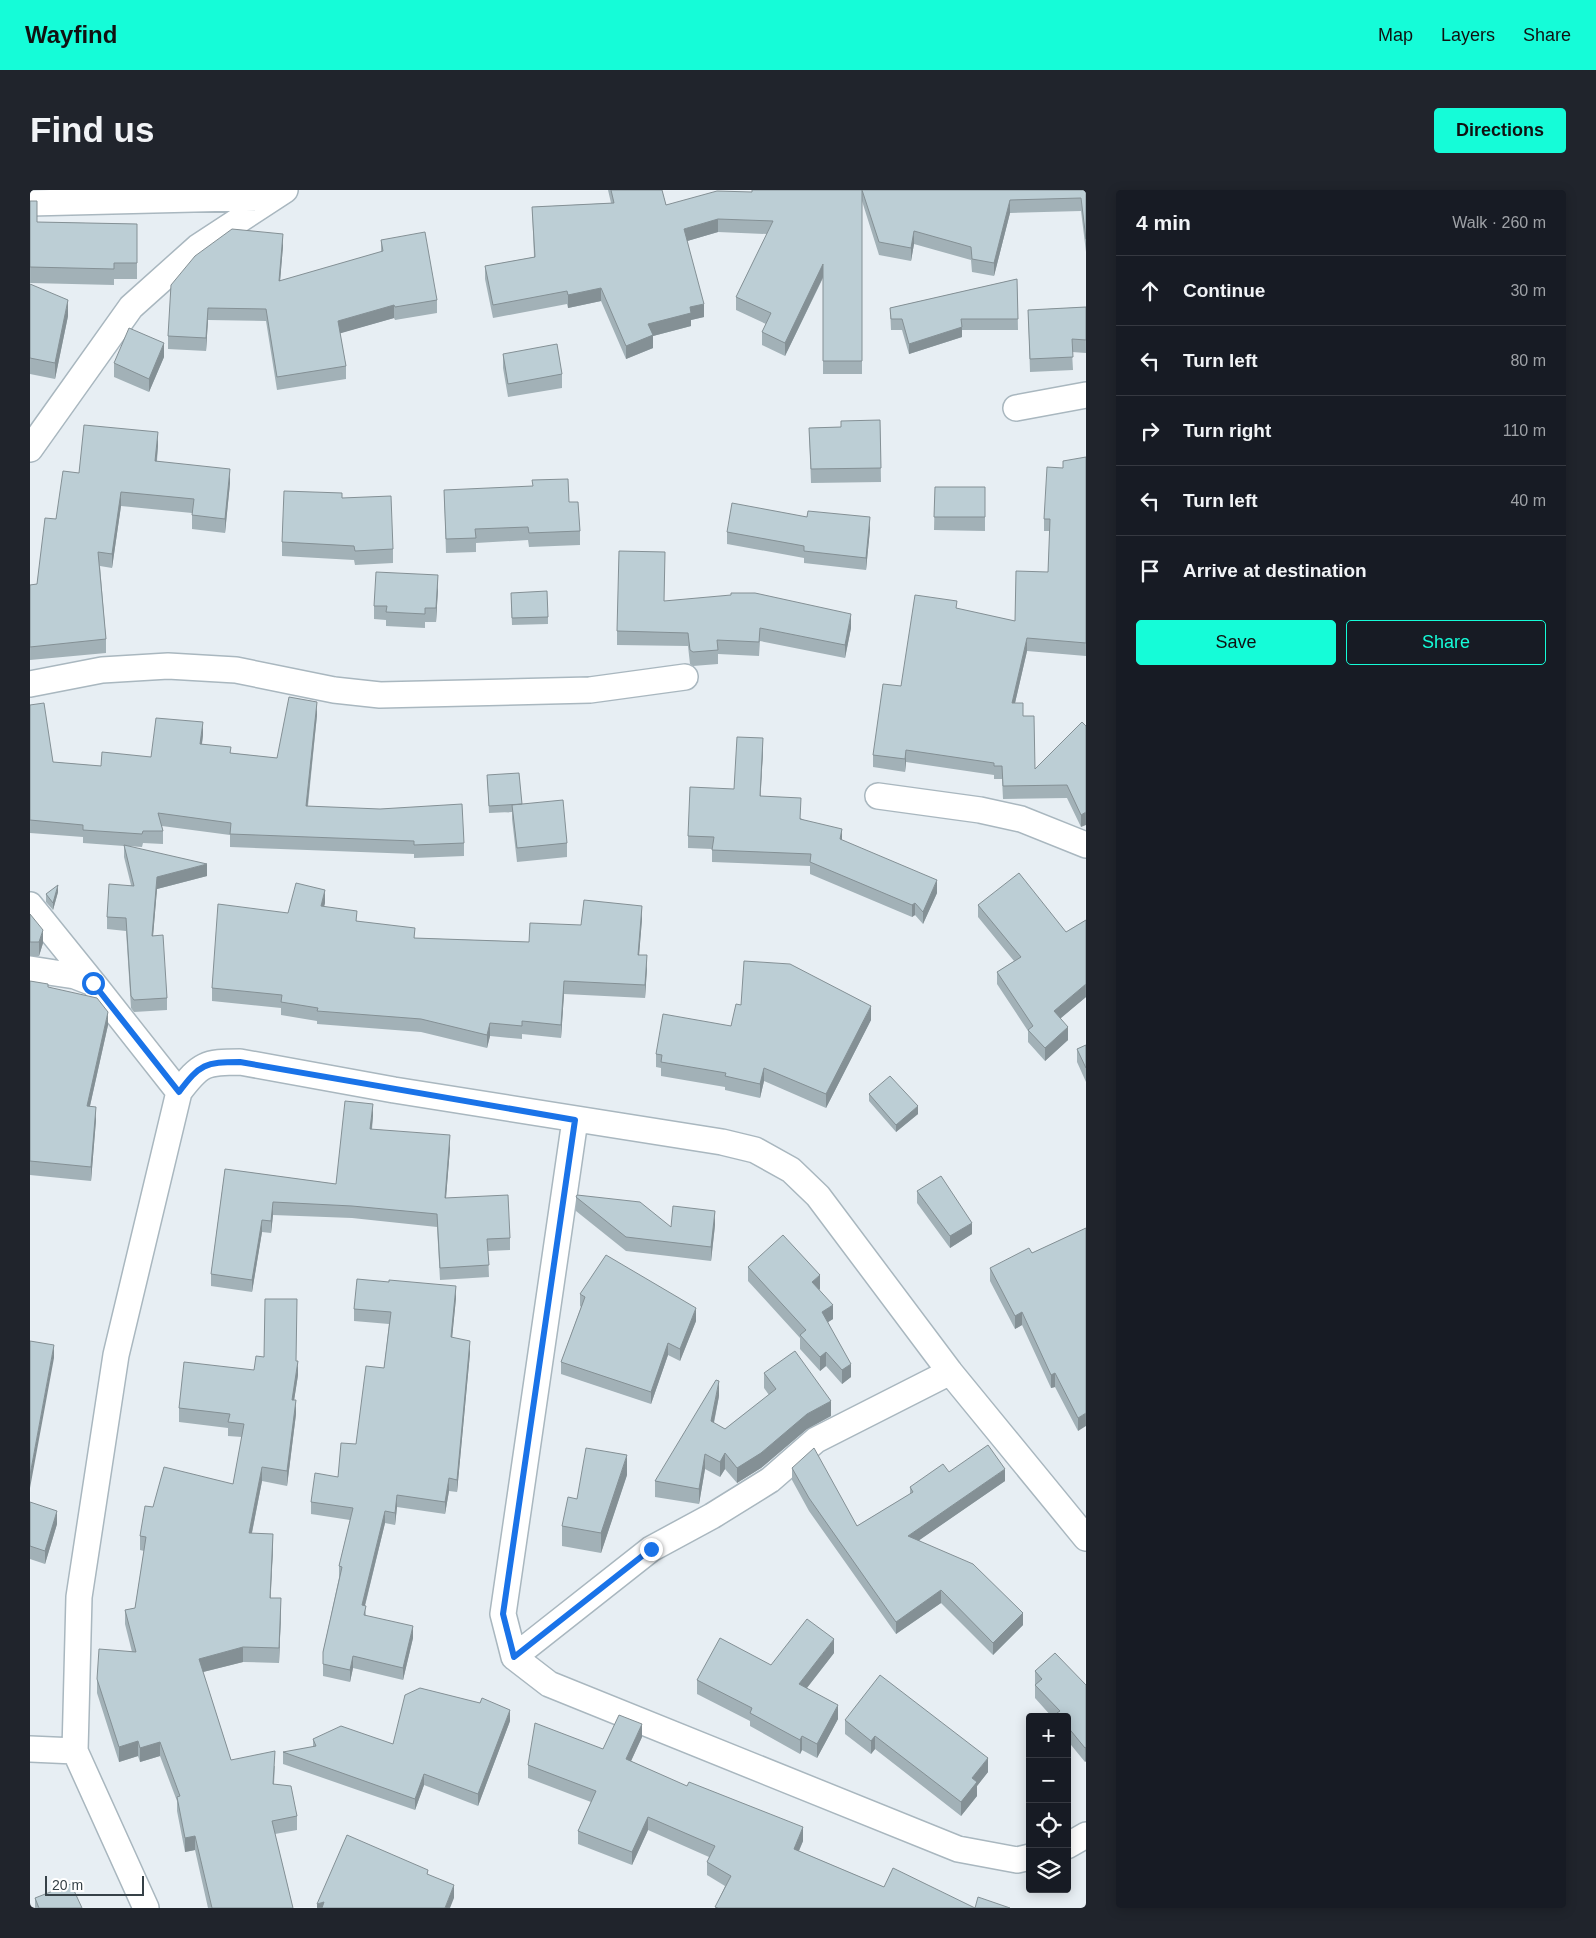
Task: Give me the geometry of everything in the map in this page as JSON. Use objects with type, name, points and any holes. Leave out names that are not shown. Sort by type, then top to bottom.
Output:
[{"type":"street","points":[[30,203],[280,193]]},
{"type":"street","points":[[30,449],[131,307],[198,247],[280,193]]},
{"type":"street","points":[[1016,408],[1086,395]]},
{"type":"street","points":[[30,684],[102,670],[168,666],[236,670],[334,690],[380,695],[590,690],[685,676]]},
{"type":"street","points":[[878,796],[980,810],[1021,819],[1086,845]]},
{"type":"street","points":[[30,904],[179,1092]]},
{"type":"street","points":[[30,969],[75,976],[93,983]]},
{"type":"street","points":[[146,1908],[75,1751],[79,1597],[116,1355],[179,1092],[195,1071],[215,1062],[240,1062],[575,1120],[722,1142],[755,1150],[792,1170],[818,1196],[950,1372],[1086,1538]]},
{"type":"street","points":[[575,1120],[503,1614],[514,1657],[550,1684],[958,1849],[1018,1860],[1026,1858]]},
{"type":"street","points":[[514,1657],[651,1549],[712,1516],[770,1480],[816,1440],[950,1372]]},
{"type":"street","points":[[30,1749],[75,1751]]},
{"type":"street","points":[[1071,1844],[1086,1835]]},
{"type":"building","points":[[611,190],[662,190],[666,205],[717,191],[862,190],[862,361],[823,361],[823,264],[785,343],[762,332],[771,313],[736,297],[773,221],[718,219],[684,229],[704,304],[690,307],[691,313],[648,324],[653,335],[626,346],[601,288],[568,295],[567,291],[493,305],[485,266],[535,257],[532,207],[614,203]]},
{"type":"building","points":[[862,190],[1086,190],[1086,239],[1081,198],[1010,200],[994,263],[972,259],[971,247],[914,231],[911,248],[879,242]]},
{"type":"building","points":[[30,201],[37,201],[37,222],[137,224],[137,263],[114,263],[114,269],[30,267]]},
{"type":"building","points":[[232,229],[283,234],[279,281],[383,251],[381,240],[425,232],[437,300],[395,307],[394,305],[338,321],[346,366],[277,377],[266,309],[208,308],[206,338],[168,336],[171,285],[195,256]]},
{"type":"building","points":[[1017,279],[1018,319],[961,319],[962,327],[909,344],[902,319],[891,319],[890,308]]},
{"type":"building","points":[[30,284],[68,300],[55,363],[30,358]]},
{"type":"building","points":[[1086,307],[1086,340],[1072,339],[1073,357],[1030,359],[1028,310]]},
{"type":"building","points":[[129,328],[164,343],[149,379],[114,363]]},
{"type":"building","points":[[557,344],[562,374],[508,384],[503,354]]},
{"type":"building","points":[[880,420],[881,468],[811,469],[809,428],[841,427],[841,421]]},
{"type":"building","points":[[84,425],[158,432],[155,461],[230,469],[225,519],[192,515],[194,499],[121,492],[112,554],[98,552],[106,639],[30,647],[30,585],[37,584],[45,518],[56,519],[63,471],[79,473]]},
{"type":"building","points":[[1086,457],[1086,643],[1027,638],[1012,703],[1023,703],[1023,716],[1034,716],[1035,769],[1082,722],[1086,726],[1086,812],[1081,815],[1067,785],[1003,786],[1002,766],[994,766],[994,763],[906,750],[905,759],[873,755],[883,684],[901,686],[915,595],[957,601],[956,608],[1015,621],[1016,571],[1048,572],[1050,519],[1044,519],[1047,467],[1063,468],[1063,461]]},
{"type":"building","points":[[568,479],[569,502],[578,502],[580,531],[529,533],[528,527],[475,529],[476,538],[446,539],[444,490],[533,486],[532,480]]},
{"type":"building","points":[[935,487],[985,487],[985,517],[934,517]]},
{"type":"building","points":[[284,491],[342,493],[342,498],[391,496],[393,549],[355,551],[354,546],[282,542]]},
{"type":"building","points":[[732,503],[807,517],[808,511],[870,517],[866,558],[804,551],[804,546],[727,532]]},
{"type":"building","points":[[619,551],[665,552],[664,601],[731,595],[731,593],[755,593],[851,614],[845,645],[760,628],[759,642],[717,640],[718,650],[693,652],[690,650],[688,633],[617,631]]},
{"type":"building","points":[[376,572],[438,575],[436,608],[425,608],[425,614],[386,612],[387,606],[374,606]]},
{"type":"building","points":[[547,591],[548,617],[512,618],[511,593]]},
{"type":"building","points":[[289,697],[317,702],[306,806],[380,809],[462,804],[464,843],[414,845],[414,841],[230,834],[231,823],[158,813],[163,831],[143,831],[142,834],[83,830],[83,825],[30,820],[30,705],[44,703],[53,762],[101,766],[102,752],[151,757],[156,718],[203,722],[200,744],[231,747],[230,753],[277,758]]},
{"type":"building","points":[[737,737],[763,738],[760,796],[801,798],[800,819],[842,829],[840,839],[937,880],[923,912],[915,903],[912,905],[810,862],[811,854],[712,850],[714,837],[688,836],[690,787],[734,789]]},
{"type":"building","points":[[519,773],[522,804],[489,806],[487,775]]},
{"type":"building","points":[[563,800],[567,843],[517,848],[512,805]]},
{"type":"building","points":[[124,845],[207,864],[157,877],[152,936],[163,935],[167,998],[134,1000],[131,996],[126,918],[107,917],[109,884],[134,886]]},
{"type":"building","points":[[1019,873],[1066,932],[1086,920],[1086,984],[1054,1011],[1068,1027],[1045,1048],[1028,1030],[1033,1026],[997,972],[1021,957],[978,905]]},
{"type":"building","points":[[296,883],[325,890],[321,906],[357,911],[356,921],[415,928],[414,938],[529,942],[530,923],[581,925],[584,900],[642,906],[638,955],[647,955],[645,985],[564,981],[561,1025],[522,1021],[522,1026],[490,1023],[487,1035],[421,1019],[317,1011],[318,1008],[281,1002],[282,995],[212,988],[218,904],[288,913]]},
{"type":"building","points":[[58,885],[53,903],[46,894]]},
{"type":"building","points":[[30,914],[43,930],[39,942],[30,942]]},
{"type":"building","points":[[744,961],[790,964],[871,1006],[826,1094],[764,1068],[760,1084],[725,1076],[726,1073],[661,1062],[662,1055],[656,1054],[663,1014],[731,1026],[736,1004],[741,1005]]},
{"type":"building","points":[[30,981],[48,984],[48,987],[97,998],[108,1012],[87,1106],[96,1107],[91,1167],[30,1161]]},
{"type":"building","points":[[1086,1045],[1086,1068],[1077,1049]]},
{"type":"building","points":[[890,1076],[918,1106],[896,1125],[869,1094]]},
{"type":"building","points":[[345,1101],[373,1104],[370,1129],[450,1135],[445,1198],[508,1195],[510,1238],[487,1239],[489,1265],[440,1268],[437,1214],[352,1206],[273,1202],[271,1221],[262,1220],[252,1280],[211,1274],[225,1169],[336,1184]]},
{"type":"building","points":[[941,1176],[972,1223],[950,1236],[917,1191]]},
{"type":"building","points":[[577,1195],[640,1202],[671,1227],[673,1206],[715,1211],[711,1247],[626,1237],[576,1197]]},
{"type":"building","points":[[1086,1228],[1086,1413],[1078,1418],[1055,1373],[1051,1375],[1022,1312],[1015,1316],[990,1268],[1029,1248],[1032,1253]]},
{"type":"building","points":[[783,1235],[820,1275],[812,1282],[833,1305],[822,1312],[851,1364],[842,1370],[826,1352],[820,1357],[800,1335],[806,1330],[748,1267]]},
{"type":"building","points":[[606,1255],[696,1308],[680,1349],[668,1343],[651,1392],[561,1362],[585,1297],[580,1294]]},
{"type":"building","points":[[357,1279],[456,1286],[451,1337],[470,1341],[457,1480],[449,1478],[445,1502],[397,1495],[395,1513],[385,1511],[362,1605],[366,1606],[364,1615],[413,1626],[403,1668],[353,1656],[350,1670],[323,1664],[323,1652],[342,1567],[339,1566],[353,1508],[311,1502],[315,1473],[338,1477],[341,1443],[356,1444],[366,1366],[384,1368],[391,1312],[354,1309]]},
{"type":"building","points":[[265,1299],[297,1299],[296,1361],[298,1361],[292,1400],[296,1400],[287,1471],[262,1467],[249,1533],[273,1534],[270,1598],[281,1598],[279,1648],[243,1647],[199,1659],[231,1760],[275,1751],[273,1784],[291,1786],[297,1816],[272,1821],[293,1908],[212,1908],[195,1836],[185,1838],[177,1797],[180,1796],[160,1742],[140,1748],[138,1741],[119,1747],[97,1679],[99,1649],[136,1652],[125,1610],[135,1608],[146,1537],[140,1536],[145,1506],[153,1507],[164,1467],[233,1484],[244,1424],[228,1422],[230,1414],[179,1408],[184,1362],[254,1370],[256,1356],[264,1357]]},
{"type":"building","points":[[30,1341],[54,1345],[30,1475]]},
{"type":"building","points":[[795,1351],[831,1401],[807,1414],[761,1453],[737,1468],[725,1453],[720,1462],[705,1454],[699,1489],[655,1481],[716,1380],[719,1381],[711,1421],[725,1429],[776,1389],[764,1373]]},
{"type":"building","points":[[988,1445],[1005,1469],[908,1536],[973,1564],[1023,1613],[993,1643],[941,1590],[896,1622],[809,1498],[792,1468],[814,1448],[857,1526],[913,1492],[910,1487],[943,1464],[949,1472]]},
{"type":"building","points":[[586,1448],[627,1455],[601,1533],[562,1526],[568,1497],[577,1499]]},
{"type":"building","points":[[30,1502],[57,1511],[45,1551],[30,1546]]},
{"type":"building","points":[[807,1619],[834,1639],[799,1684],[838,1705],[817,1744],[802,1736],[800,1740],[750,1713],[752,1708],[697,1680],[720,1638],[771,1665]]},
{"type":"building","points":[[1055,1653],[1086,1685],[1085,1748],[1071,1731],[1071,1713],[1057,1713],[1060,1711],[1035,1685],[1042,1679],[1035,1671]]},
{"type":"building","points":[[880,1675],[988,1758],[972,1778],[977,1782],[961,1802],[875,1736],[871,1741],[845,1720]]},
{"type":"building","points":[[420,1688],[480,1703],[482,1698],[510,1710],[478,1794],[424,1774],[415,1799],[283,1752],[316,1746],[313,1739],[341,1726],[393,1744],[405,1695]]},
{"type":"building","points":[[619,1715],[642,1724],[626,1759],[687,1786],[689,1782],[803,1827],[794,1849],[884,1887],[893,1868],[975,1908],[715,1907],[731,1876],[707,1862],[715,1846],[648,1817],[632,1852],[578,1831],[596,1791],[528,1765],[535,1723],[603,1749]]},
{"type":"building","points":[[347,1835],[428,1870],[427,1874],[454,1885],[445,1908],[322,1908],[324,1902],[317,1904]]},
{"type":"building","points":[[71,1884],[82,1908],[39,1908],[35,1898]]},
{"type":"building","points":[[978,1897],[1010,1908],[975,1908]]},
{"type":"route","points":[[93,983],[179,1092],[195,1071],[215,1062],[240,1062],[575,1120],[503,1614],[514,1657],[651,1549]]}]
